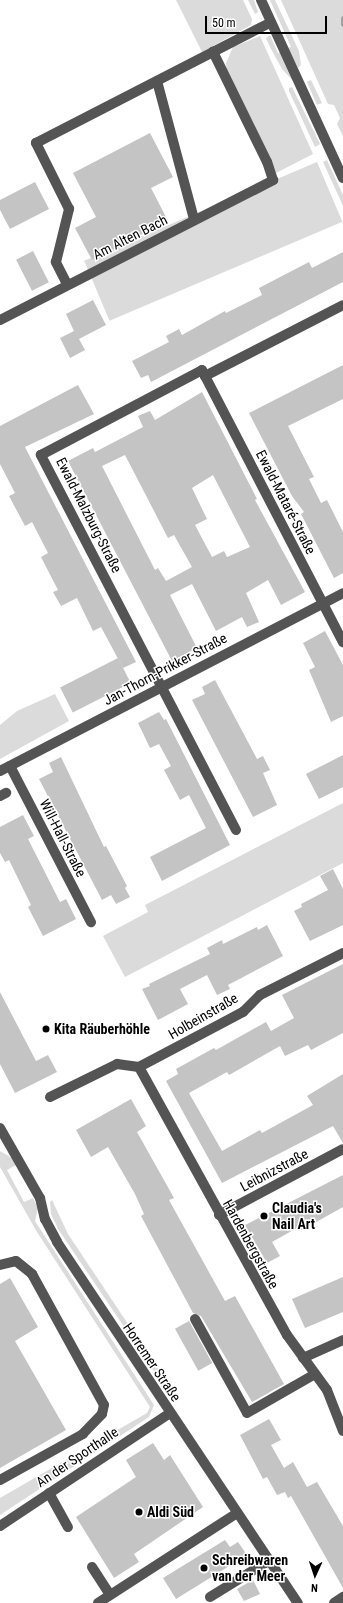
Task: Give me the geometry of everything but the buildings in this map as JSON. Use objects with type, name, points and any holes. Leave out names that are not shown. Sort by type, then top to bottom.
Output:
[{"type":"street","points":[[261,0],[343,178]]},
{"type":"street","points":[[67,284],[56,262],[69,209],[36,143],[271,22]]},
{"type":"street","name":"Am Alten Bach","points":[[0,320],[67,284],[273,180],[267,162],[213,52]]},
{"type":"street","points":[[157,81],[194,220]]},
{"type":"street","name":"Ewald-Malzburg-Straße","points":[[236,830],[41,455],[202,370],[205,376],[343,305]]},
{"type":"street","name":"Ewald-Mataré-Straße","points":[[205,376],[343,642]]},
{"type":"street","name":"Jan-Thorn-Prikker-Straße","points":[[0,771],[343,593]]},
{"type":"street","name":"Will-Hall-Straße","points":[[10,766],[91,922]]},
{"type":"street","name":"Holbeinstraße","points":[[139,1068],[242,1012],[260,995],[343,953]]},
{"type":"street","points":[[50,1097],[117,1064],[139,1068]]},
{"type":"street","name":"Hardenbergstraße","points":[[139,1068],[219,1215],[287,1335],[327,1390],[343,1431]]},
{"type":"street","name":"Horremer Straße","points":[[0,1128],[40,1198],[44,1219],[57,1242],[298,1603]]},
{"type":"street","name":"Leibnizstraße","points":[[219,1215],[343,1149]]},
{"type":"street","points":[[0,1265],[16,1261],[32,1274],[104,1405],[102,1414],[83,1434],[0,1480]]},
{"type":"street","points":[[195,1319],[247,1413],[315,1374]]},
{"type":"street","points":[[303,1358],[343,1340]]},
{"type":"street","name":"An der Sporthalle","points":[[0,1526],[170,1413]]},
{"type":"street","points":[[49,1493],[68,1527]]},
{"type":"street","points":[[98,1603],[237,1513]]},
{"type":"street","points":[[210,1597],[270,1560]]},
{"type":"street","points":[[92,1567],[110,1595]]},
{"type":"street","points":[[334,1603],[343,1597]]},
{"type":"shaded area","points":[[176,0],[243,0],[252,19],[251,25],[202,52]]},
{"type":"shaded area","points":[[248,0],[254,0],[258,12],[255,14]]},
{"type":"shaded area","points":[[270,0],[275,0],[299,51],[301,65],[298,68],[288,48],[291,47]]},
{"type":"shaded area","points":[[281,0],[343,0],[343,136],[337,124],[340,118],[334,105],[328,104]]},
{"type":"shaded area","points":[[270,35],[278,53],[281,52],[294,82],[282,69],[270,47],[266,38]]},
{"type":"shaded area","points":[[260,36],[313,154],[276,173],[227,73],[226,63],[233,47]]},
{"type":"shaded area","points":[[311,80],[322,103],[317,105],[307,82]]},
{"type":"shaded area","points":[[292,87],[320,144],[315,147],[289,91],[289,88]]},
{"type":"shaded area","points":[[327,160],[343,195],[343,206],[323,162]]},
{"type":"shaded area","points":[[317,162],[342,222],[110,321],[84,261]]},
{"type":"shaded area","points":[[55,694],[69,721],[0,759],[0,725],[17,711]]},
{"type":"shaded area","points":[[343,803],[343,863],[125,977],[103,936],[148,912],[145,905]]},
{"type":"shaded area","points":[[0,1151],[12,1158],[16,1165],[7,1170],[24,1202],[33,1198],[38,1208],[35,1221],[154,1405],[149,1417],[0,1515],[0,1498],[147,1413],[150,1407],[37,1232],[0,1167]]},
{"type":"shaded area","points":[[52,1200],[68,1234],[170,1387],[166,1389],[58,1229],[51,1214],[50,1202]]},
{"type":"waterway","points":[[343,18],[343,24]]},
{"type":"place","name":"Kita Räuberhöhle","points":[[46,1029]]},
{"type":"place","name":"Claudia's Nail Art","points":[[264,1216]]},
{"type":"place","name":"Aldi Süd","points":[[139,1512]]},
{"type":"place","name":"Schreibwaren van der Meer","points":[[204,1568]]}]
